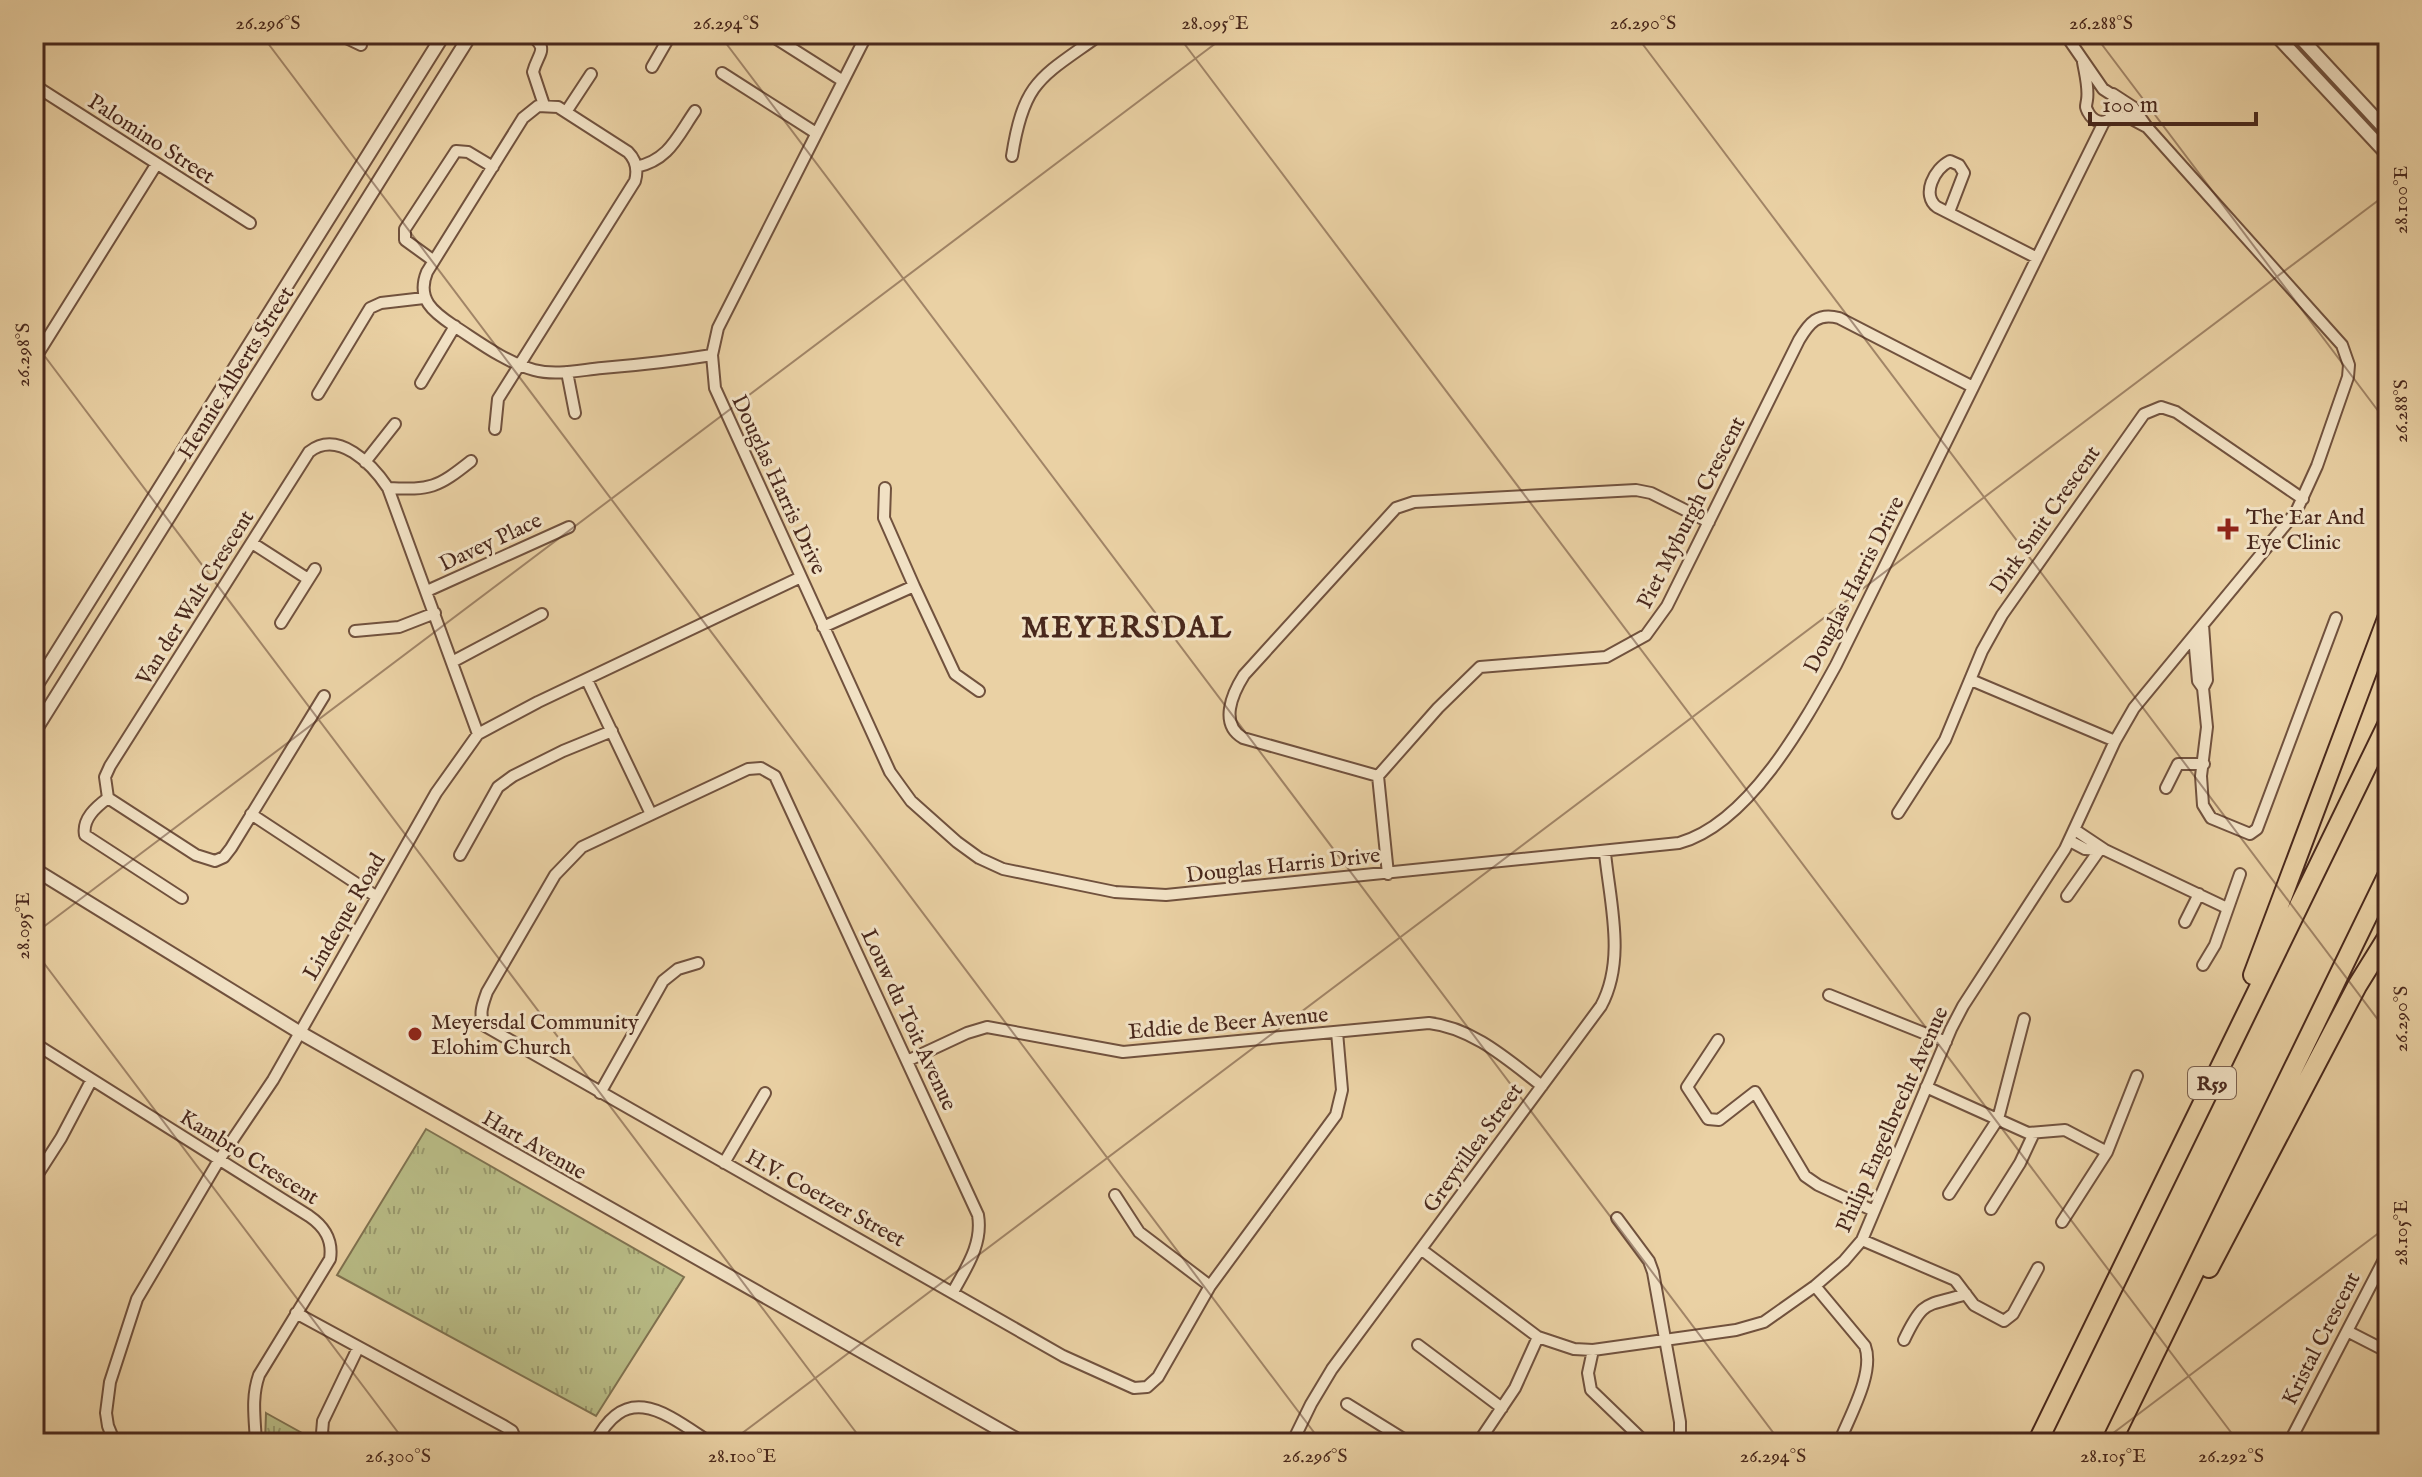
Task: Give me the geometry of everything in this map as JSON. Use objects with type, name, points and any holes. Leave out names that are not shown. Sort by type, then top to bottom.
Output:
[{"type":"highway","points":[[2233,1039],[2250,981],[2388,616]]},
{"type":"highway","name":"R59","points":[[2037,1443],[2388,723]]},
{"type":"highway","points":[[2111,1443],[2388,874]]},
{"type":"highway","points":[[2136,1391],[2163,1357],[2357,986],[2388,936]]},
{"type":"street","points":[[338,34],[361,45]]},
{"type":"street","name":"Hennie Alberts Street","points":[[34,689],[444,34]]},
{"type":"street","name":"Hennie Alberts Street","points":[[34,732],[471,34]]},
{"type":"street","points":[[528,34],[541,44],[542,50],[533,72],[544,105]]},
{"type":"street","points":[[652,67],[671,34]]},
{"type":"street","points":[[769,34],[843,81]]},
{"type":"street","name":"Douglas Harris Drive","points":[[867,34],[718,328],[712,355],[715,388],[890,772],[904,793],[957,842],[995,866],[1138,896],[1605,853],[1679,843],[1702,836],[1729,817],[1759,783],[1803,721],[1831,673],[2037,258],[2089,147],[2088,97],[2083,62]]},
{"type":"street","points":[[1012,156],[1021,112],[1028,95],[1042,78],[1101,34]]},
{"type":"street","name":"Douglas Harris Drive","points":[[2065,34],[2108,92],[2130,104],[2147,127]]},
{"type":"street","points":[[2275,34],[2388,155]]},
{"type":"street","points":[[2297,34],[2388,132]]},
{"type":"street","points":[[722,73],[816,133]]},
{"type":"street","points":[[566,112],[591,74]]},
{"type":"street","name":"Palomino Street","points":[[34,85],[250,223]]},
{"type":"street","points":[[2088,97],[2095,91],[2108,92],[2119,108],[2089,147]]},
{"type":"street","points":[[495,429],[498,399],[521,365],[635,181],[636,167],[628,152],[566,112],[544,105],[534,108],[523,118],[424,281],[424,298],[434,313],[521,365],[541,372],[660,364],[712,355]]},
{"type":"street","points":[[636,167],[661,158],[695,111]]},
{"type":"street","points":[[2089,115],[2096,120],[2130,118],[2147,127]]},
{"type":"street","name":"Philip Engelbrecht Avenue","points":[[1422,1250],[1538,1337],[1574,1349],[1593,1350],[1736,1330],[1764,1322],[1815,1286],[1844,1261],[1862,1240],[1963,1006],[2070,841],[2115,741],[2142,698],[2283,529],[2303,499],[2348,377],[2347,354],[2342,345],[2147,127]]},
{"type":"street","points":[[434,261],[405,240],[405,229],[456,151],[468,152],[493,167]]},
{"type":"street","points":[[1949,212],[1964,173],[1959,165],[1950,161],[1943,165],[1928,195],[1932,203],[1949,212],[2037,258]]},
{"type":"street","points":[[34,360],[156,165]]},
{"type":"street","points":[[318,394],[370,308],[381,303],[424,298]]},
{"type":"street","name":"Piet Myburgh Crescent","points":[[1378,776],[1438,708],[1480,667],[1602,658],[1638,642],[1661,617],[1799,340],[1815,319],[1826,315],[1839,318],[1973,387]]},
{"type":"street","points":[[421,383],[455,326]]},
{"type":"street","points":[[567,372],[575,413]]},
{"type":"street","name":"Dirk Smit Crescent","points":[[1971,680],[1982,651],[2002,615],[2136,423],[2149,410],[2161,407],[2176,412],[2303,499]]},
{"type":"street","points":[[365,462],[395,424]]},
{"type":"street","name":"Van der Walt Crescent","points":[[108,798],[105,777],[110,766],[309,452],[319,444],[339,445],[365,462],[388,488],[478,734]]},
{"type":"street","points":[[388,488],[432,487],[471,461]]},
{"type":"street","points":[[885,488],[884,518],[914,586],[955,674],[979,691]]},
{"type":"street","points":[[1388,874],[1378,776],[1243,738],[1234,731],[1229,714],[1244,675],[1396,508],[1414,502],[1636,490],[1646,491],[1709,522]]},
{"type":"street","name":"Davey Place","points":[[427,591],[569,527]]},
{"type":"street","points":[[252,543],[308,579]]},
{"type":"street","points":[[281,623],[315,569]]},
{"type":"street","name":"Lindeque Road","points":[[115,1443],[106,1413],[110,1382],[137,1299],[219,1160],[273,1080],[436,793],[478,734],[501,720],[801,577]]},
{"type":"street","points":[[823,627],[914,586]]},
{"type":"street","points":[[355,631],[399,627],[435,613]]},
{"type":"street","points":[[452,662],[542,614]]},
{"type":"street","points":[[2194,637],[2207,736],[2202,797],[2206,812],[2228,826],[2252,834],[2257,829],[2336,618]]},
{"type":"street","points":[[2203,625],[2207,680],[2203,688]]},
{"type":"street","points":[[587,680],[651,814]]},
{"type":"street","points":[[1898,813],[1941,748],[1971,680],[2115,741]]},
{"type":"street","points":[[182,898],[85,835],[85,824],[92,812],[108,798],[196,855],[215,861],[224,857],[324,696]]},
{"type":"street","points":[[460,855],[498,787],[563,751],[612,731]]},
{"type":"street","points":[[2166,788],[2178,764],[2204,764]]},
{"type":"street","name":"H.V. Coetzer Street","points":[[765,769],[748,769],[582,847],[555,875],[487,992],[481,1008],[485,1026],[1063,1356],[1139,1389],[1150,1385],[1163,1370],[1210,1286],[1308,1156],[1339,1109],[1342,1090],[1337,1032]]},
{"type":"street","name":"Louw du Toit Avenue","points":[[765,769],[780,783],[978,1215],[980,1230],[977,1246],[953,1292]]},
{"type":"street","points":[[251,814],[377,897]]},
{"type":"street","points":[[2075,830],[2091,838],[2102,851]]},
{"type":"street","points":[[2070,841],[2102,851],[2227,908]]},
{"type":"street","points":[[2067,896],[2102,851]]},
{"type":"street","name":"Greyvillea Street","points":[[1292,1443],[1332,1369],[1601,1006],[1612,984],[1615,955],[1605,853]]},
{"type":"street","name":"Hart Avenue","points":[[34,869],[299,1032],[1023,1443]]},
{"type":"street","points":[[2203,965],[2215,945],[2240,874]]},
{"type":"street","points":[[2185,922],[2199,894]]},
{"type":"street","points":[[600,1093],[663,981],[678,969],[698,963]]},
{"type":"street","points":[[1829,995],[1946,1042]]},
{"type":"street","points":[[1949,1194],[1998,1119],[2024,1019]]},
{"type":"street","name":"Eddie de Beer Avenue","points":[[907,1061],[987,1027],[1123,1052],[1420,1023],[1447,1025],[1472,1035],[1542,1086]]},
{"type":"street","points":[[1718,1040],[1687,1085],[1690,1096],[1708,1119],[1723,1118],[1755,1092],[1805,1176],[1874,1211]]},
{"type":"street","name":"Kambro Crescent","points":[[34,1043],[318,1222],[328,1236],[332,1248],[330,1259],[259,1375],[253,1402],[256,1443]]},
{"type":"street","points":[[2062,1222],[2107,1152],[2137,1076]]},
{"type":"street","points":[[34,1180],[61,1138],[91,1081]]},
{"type":"street","points":[[1926,1087],[2028,1133],[2070,1132],[2107,1152]]},
{"type":"street","points":[[724,1163],[765,1093]]},
{"type":"street","points":[[1991,1209],[2020,1163],[2034,1133]]},
{"type":"street","points":[[1115,1195],[1139,1232],[1210,1286]]},
{"type":"street","points":[[1617,1218],[1651,1266],[1680,1422],[1680,1435],[1674,1443]]},
{"type":"street","points":[[1862,1240],[1955,1280],[1977,1307],[2007,1320],[2038,1268]]},
{"type":"street","name":"Kristal Crescent","points":[[2289,1443],[2388,1252]]},
{"type":"street","points":[[1815,1286],[1865,1346],[1868,1354],[1867,1371],[1839,1443]]},
{"type":"street","points":[[1904,1340],[1926,1305],[1966,1294]]},
{"type":"street","points":[[296,1313],[504,1426],[512,1431],[517,1443]]},
{"type":"street","points":[[2347,1331],[2388,1352]]},
{"type":"street","points":[[1478,1443],[1523,1373],[1538,1337]]},
{"type":"street","points":[[1418,1345],[1502,1408]]},
{"type":"street","points":[[329,1443],[322,1433],[323,1421],[358,1348]]},
{"type":"street","points":[[1593,1350],[1588,1373],[1591,1390],[1646,1443]]},
{"type":"street","points":[[1347,1404],[1410,1443]]},
{"type":"street","points":[[595,1443],[617,1414],[638,1406],[658,1410],[711,1443]]},
{"type":"green space","points":[[426,1129],[684,1277],[596,1416],[337,1275]]},
{"type":"green space","points":[[266,1413],[320,1443],[265,1443]]},
{"type":"place","name":"The Ear And Eye Clinic","points":[[2228,529]]},
{"type":"place","name":"Meyersdal Community Elohim Church","points":[[415,1034]]},
{"type":"district","name":"MEYERSDAL","points":[[1127,627]]}]
